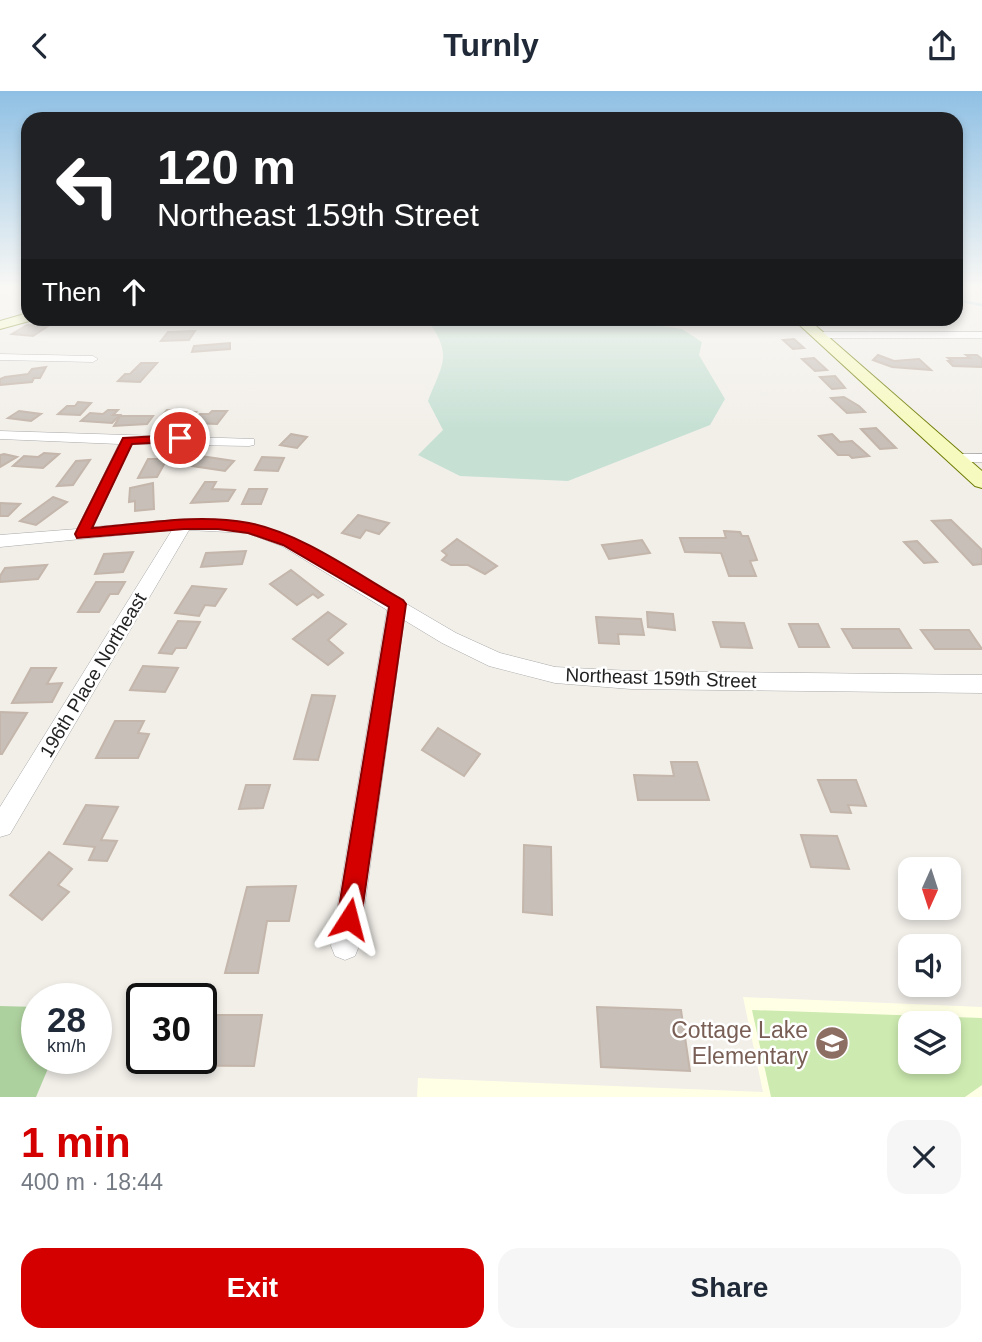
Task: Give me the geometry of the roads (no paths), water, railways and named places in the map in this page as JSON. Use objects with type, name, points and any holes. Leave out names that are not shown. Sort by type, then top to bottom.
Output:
[{"type":"main road","points":[[817,335],[982,482]]},
{"type":"street","points":[[0,357],[93,359]]},
{"type":"street","points":[[0,435],[60,441],[180,438],[249,442]]},
{"type":"street","points":[[82,534],[127,440]]},
{"type":"street","points":[[954,458],[982,458]]},
{"type":"street","name":"Northeast 159th Street","points":[[0,541],[184,524],[249,528],[288,542],[397,604],[449,638],[496,660],[555,675],[631,680],[982,684]]},
{"type":"street","name":"196th Place Northeast","points":[[2,826],[184,524]]},
{"type":"street","points":[[345,946],[397,604]]},
{"type":"place","name":"Cottage Lake Elementary","points":[[832,1043]]}]
